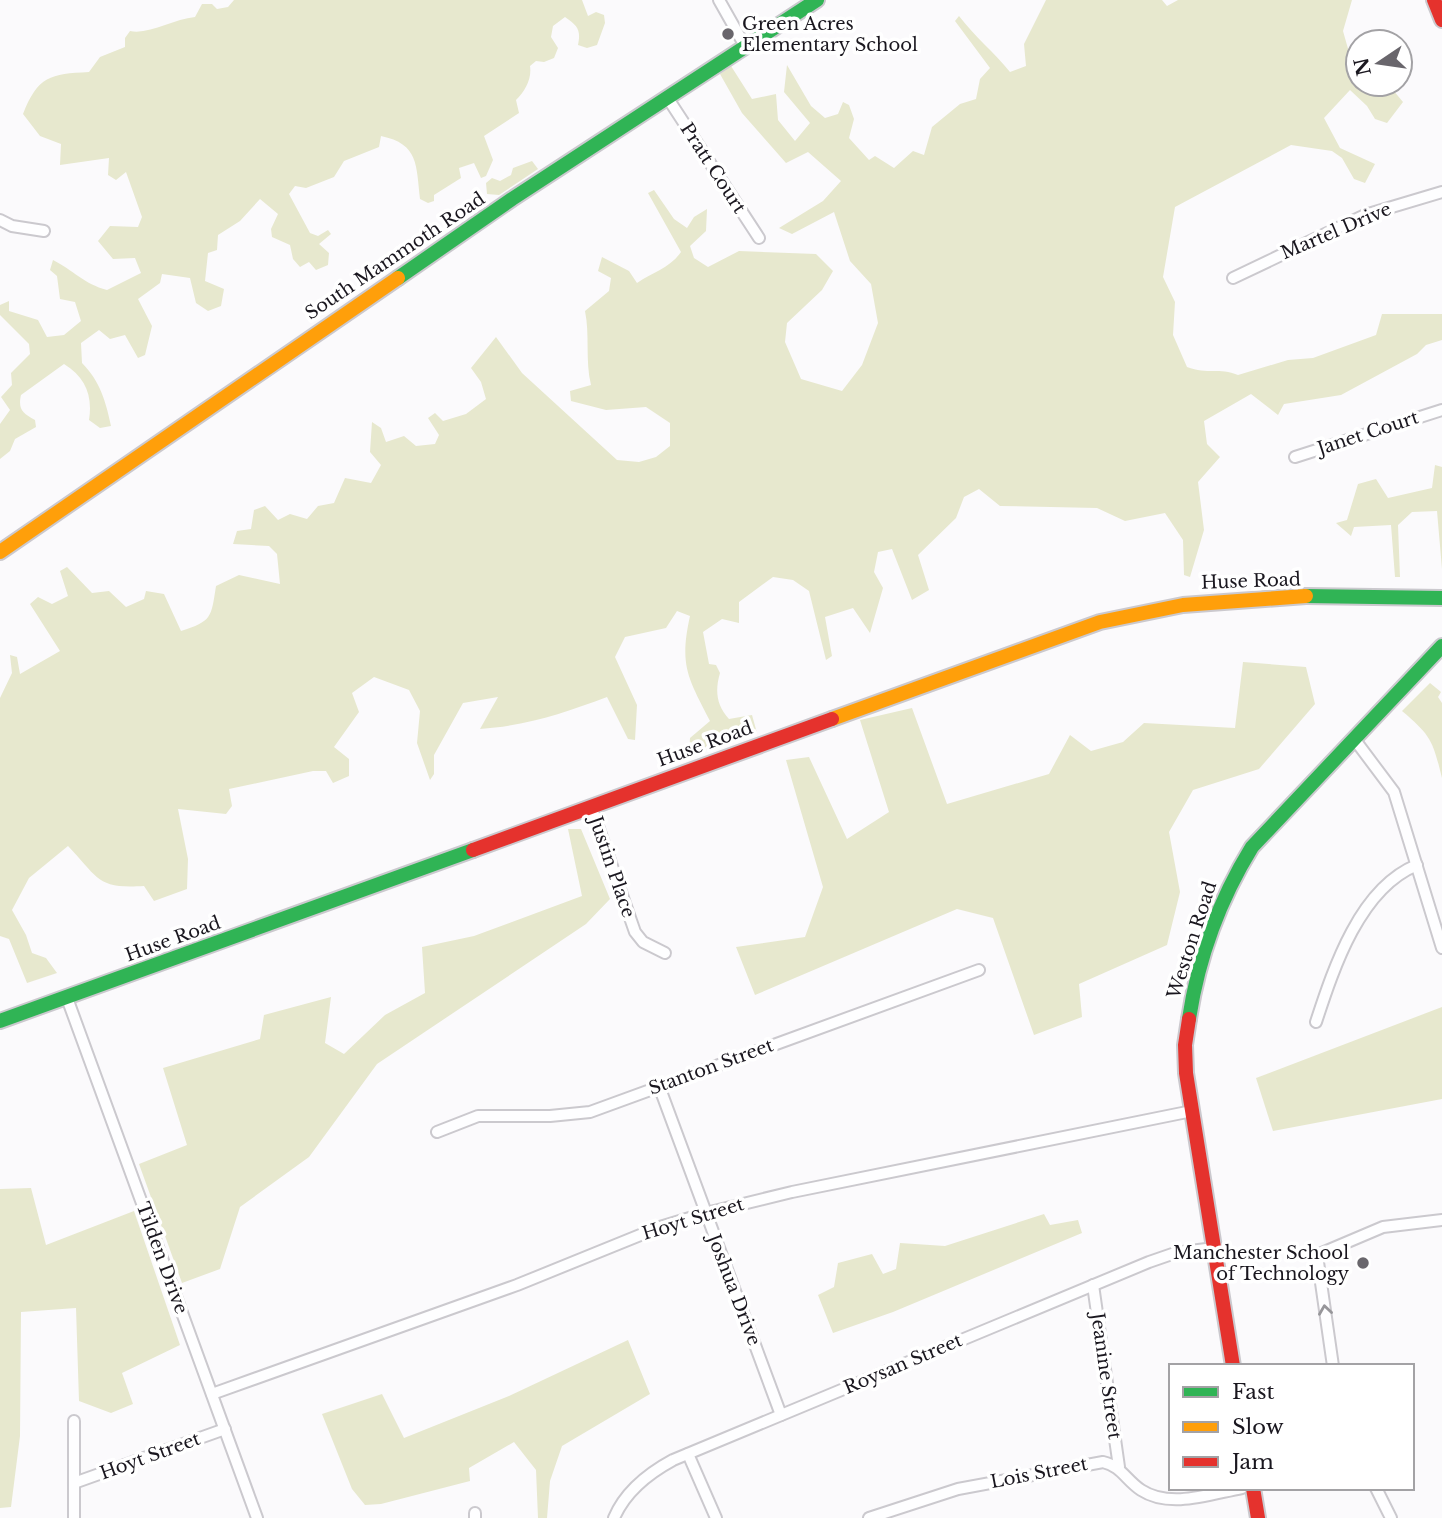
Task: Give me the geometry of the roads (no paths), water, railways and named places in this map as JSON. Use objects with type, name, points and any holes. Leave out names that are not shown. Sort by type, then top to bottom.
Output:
[{"type":"street","points":[[719,0],[745,46]]},
{"type":"street","name":"South Mammoth Road","points":[[0,552],[424,259],[817,0]]},
{"type":"street","points":[[1434,0],[1442,20]]},
{"type":"street","name":"Pratt Court","points":[[667,97],[759,238]]},
{"type":"street","name":"Martel Drive","points":[[1233,278],[1365,215],[1442,192]]},
{"type":"street","points":[[0,220],[12,226],[44,231]]},
{"type":"street","name":"Janet Court","points":[[1295,457],[1442,410]]},
{"type":"street","name":"Huse Road","points":[[0,1021],[1125,615],[1210,601],[1442,598]]},
{"type":"street","name":"Weston Road","points":[[1233,1364],[1186,1073],[1188,1018],[1204,954],[1231,881],[1252,847],[1277,817],[1355,740],[1442,646]]},
{"type":"street","points":[[1355,740],[1394,792],[1442,948]]},
{"type":"street","name":"Justin Place","points":[[591,806],[635,932],[643,942],[665,953]]},
{"type":"street","points":[[1316,1022],[1334,973],[1361,919],[1390,880],[1417,865]]},
{"type":"street","name":"Stanton Street","points":[[437,1132],[478,1116],[578,1114],[979,970]]},
{"type":"street","name":"Tilden Drive","points":[[67,998],[257,1518]]},
{"type":"street","name":"Joshua Drive","points":[[659,1086],[781,1415]]},
{"type":"street","name":"Hoyt Street","points":[[212,1394],[517,1285],[660,1227],[706,1213],[792,1192],[1192,1111]]},
{"type":"street","points":[[1333,1364],[1317,1255],[1383,1227],[1442,1220]]},
{"type":"street","name":"Roysan Street","points":[[614,1518],[631,1491],[650,1473],[688,1454],[1163,1257],[1214,1248]]},
{"type":"street","name":"Jeanine Street","points":[[1093,1285],[1119,1467]]},
{"type":"street","points":[[74,1421],[74,1518]]},
{"type":"street","name":"Hoyt Street","points":[[74,1483],[225,1429]]},
{"type":"street","points":[[688,1454],[716,1518]]},
{"type":"street","name":"Lois Street","points":[[869,1518],[920,1500],[984,1484],[1093,1463],[1119,1467]]},
{"type":"street","points":[[1119,1467],[1144,1492],[1165,1499],[1228,1490]]},
{"type":"street","points":[[1253,1490],[1258,1518]]},
{"type":"street","points":[[1377,1490],[1391,1518]]},
{"type":"place","name":"Green Acres Elementary School","points":[[728,34]]},
{"type":"place","name":"Manchester School of Technology","points":[[1363,1263]]}]
